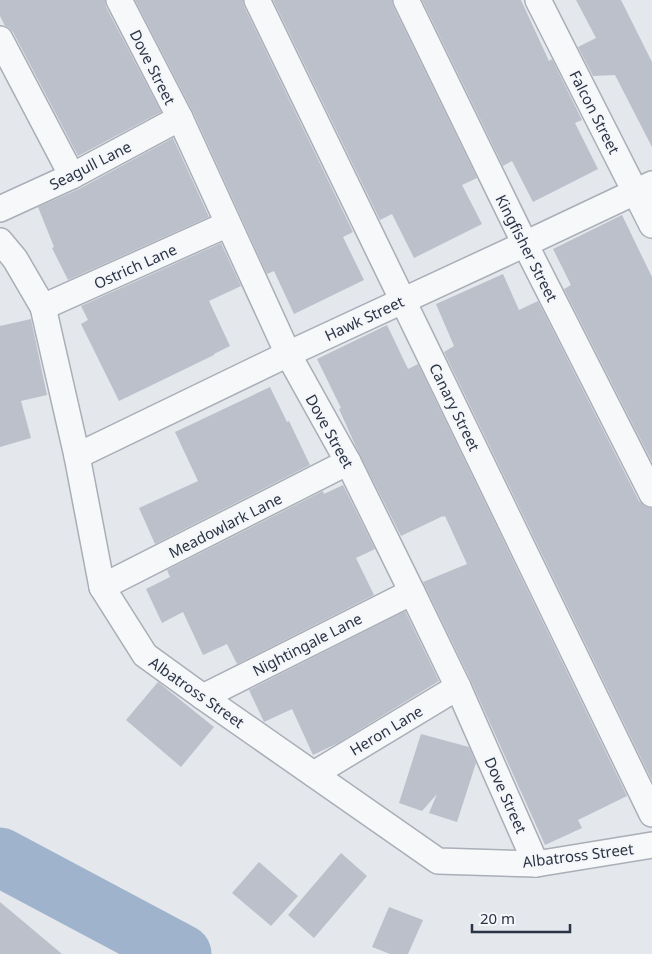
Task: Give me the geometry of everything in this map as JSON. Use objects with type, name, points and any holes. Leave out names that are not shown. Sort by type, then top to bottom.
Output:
[{"type":"street","name":"Dove Street","points":[[119,0],[180,118],[288,354],[348,462],[458,687],[536,864]]},
{"type":"street","name":"Canary Street","points":[[257,0],[652,814]]},
{"type":"street","name":"Kingfisher Street","points":[[406,0],[525,244],[652,494]]},
{"type":"street","name":"Falcon Street","points":[[538,0],[644,188],[652,225]]},
{"type":"street","points":[[0,39],[72,176]]},
{"type":"street","name":"Seagull Lane","points":[[0,209],[72,176],[180,118]]},
{"type":"street","name":"Hawk Street","points":[[77,456],[288,354],[644,188]]},
{"type":"street","name":"Ostrich Lane","points":[[43,307],[228,224]]},
{"type":"street","name":"Albatross Street","points":[[0,241],[15,258],[43,307],[77,456],[102,587],[145,655],[438,861],[536,864],[652,845]]},
{"type":"street","name":"Meadowlark Lane","points":[[102,587],[348,462]]},
{"type":"street","name":"Nightingale Lane","points":[[203,697],[412,592]]},
{"type":"street","name":"Heron Lane","points":[[314,774],[458,687]]},
{"type":"building","points":[[0,0],[105,0],[106,7],[161,112],[78,156],[13,32],[5,26],[0,16]]},
{"type":"building","points":[[135,0],[243,0],[244,6],[353,232],[343,237],[364,280],[294,314],[274,271],[267,274],[193,112]]},
{"type":"building","points":[[273,0],[392,0],[393,6],[477,178],[462,185],[482,224],[414,258],[392,214],[380,220]]},
{"type":"building","points":[[422,0],[521,0],[549,61],[552,59],[582,120],[575,123],[598,169],[533,202],[512,161],[503,166]]},
{"type":"building","points":[[576,0],[621,0],[652,62],[652,147],[615,75],[593,76],[578,47],[596,38]]},
{"type":"building","points":[[173,138],[209,217],[68,280],[52,248],[54,247],[38,207],[79,189]]},
{"type":"building","points":[[622,215],[652,277],[652,462],[564,289],[571,285],[553,249]]},
{"type":"building","points":[[221,243],[241,286],[209,301],[230,346],[119,401],[81,324],[88,320],[81,306]]},
{"type":"building","points":[[503,274],[519,310],[538,301],[639,501],[645,506],[652,508],[652,781],[444,352],[454,346],[436,304]]},
{"type":"building","points":[[31,319],[47,395],[21,401],[31,438],[0,447],[0,326]]},
{"type":"building","points":[[387,325],[408,369],[418,364],[627,796],[578,820],[582,828],[545,845],[471,681],[423,582],[467,564],[445,516],[401,536],[356,447],[339,409],[341,408],[317,359]]},
{"type":"building","points":[[270,387],[310,465],[155,544],[139,508],[198,481],[175,432]]},
{"type":"building","points":[[343,485],[375,549],[356,558],[374,595],[237,664],[227,644],[203,655],[183,612],[162,623],[146,589],[170,577],[167,570],[323,491],[324,494]]},
{"type":"building","points":[[405,611],[439,681],[338,743],[313,755],[292,709],[264,722],[249,690]]},
{"type":"building","points":[[158,682],[214,727],[181,767],[126,720]]},
{"type":"building","points":[[421,734],[469,747],[476,763],[457,822],[429,813],[437,794],[422,811],[399,803]]},
{"type":"building","points":[[341,853],[367,876],[314,938],[288,915]]},
{"type":"building","points":[[259,862],[298,896],[271,926],[232,893]]},
{"type":"building","points":[[0,902],[62,954],[0,954]]},
{"type":"building","points":[[389,907],[423,920],[408,954],[390,954],[372,947]]},
{"type":"waterway","points":[[0,857],[182,954]]}]
